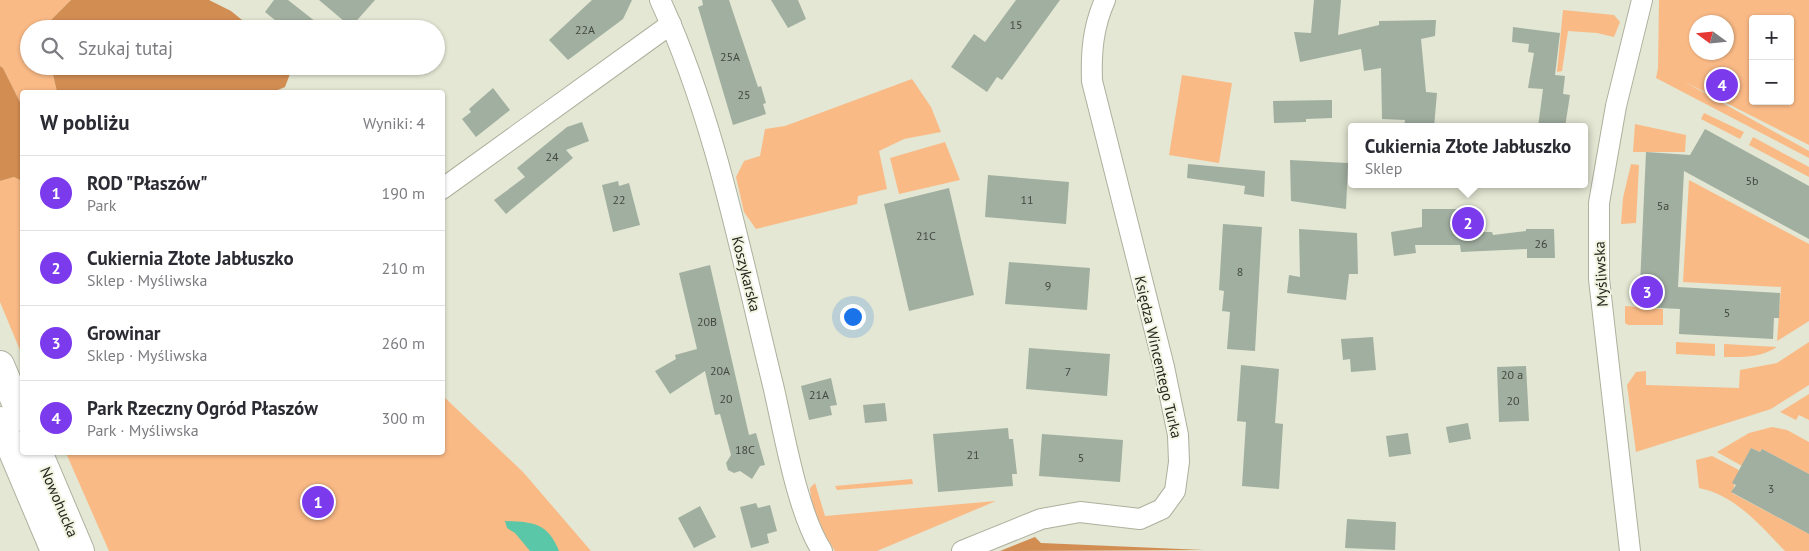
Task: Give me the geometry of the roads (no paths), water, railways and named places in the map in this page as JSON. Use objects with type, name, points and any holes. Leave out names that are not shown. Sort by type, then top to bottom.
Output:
[{"type":"main road","points":[[0,365],[20,412]]},
{"type":"main road","name":"Nowohucka","points":[[0,421],[55,551]]},
{"type":"main road","name":"Nowohucka","points":[[39,455],[80,551]]},
{"type":"street","name":"Koszykarska","points":[[660,0],[671,24],[705,118],[733,222],[796,478],[813,534],[822,551]]},
{"type":"street","name":"Księdza Wincentego Turka","points":[[962,551],[1041,518],[1080,512],[1140,519],[1162,509],[1175,491],[1179,462],[1178,435],[1164,367],[1092,81],[1092,41],[1096,19],[1105,0]]},
{"type":"street","name":"Myśliwska","points":[[1630,551],[1599,279],[1599,203],[1616,106],[1642,0]]},
{"type":"street","points":[[445,187],[671,24]]},
{"type":"place","name":"Park Rzeczny Ogród Płaszów","points":[[1722,85]]},
{"type":"place","name":"Cukiernia Złote Jabłuszko","points":[[1468,223]]},
{"type":"place","name":"Growinar","points":[[1647,292]]},
{"type":"place","name":"ROD \"Płaszów\"","points":[[318,502]]}]
